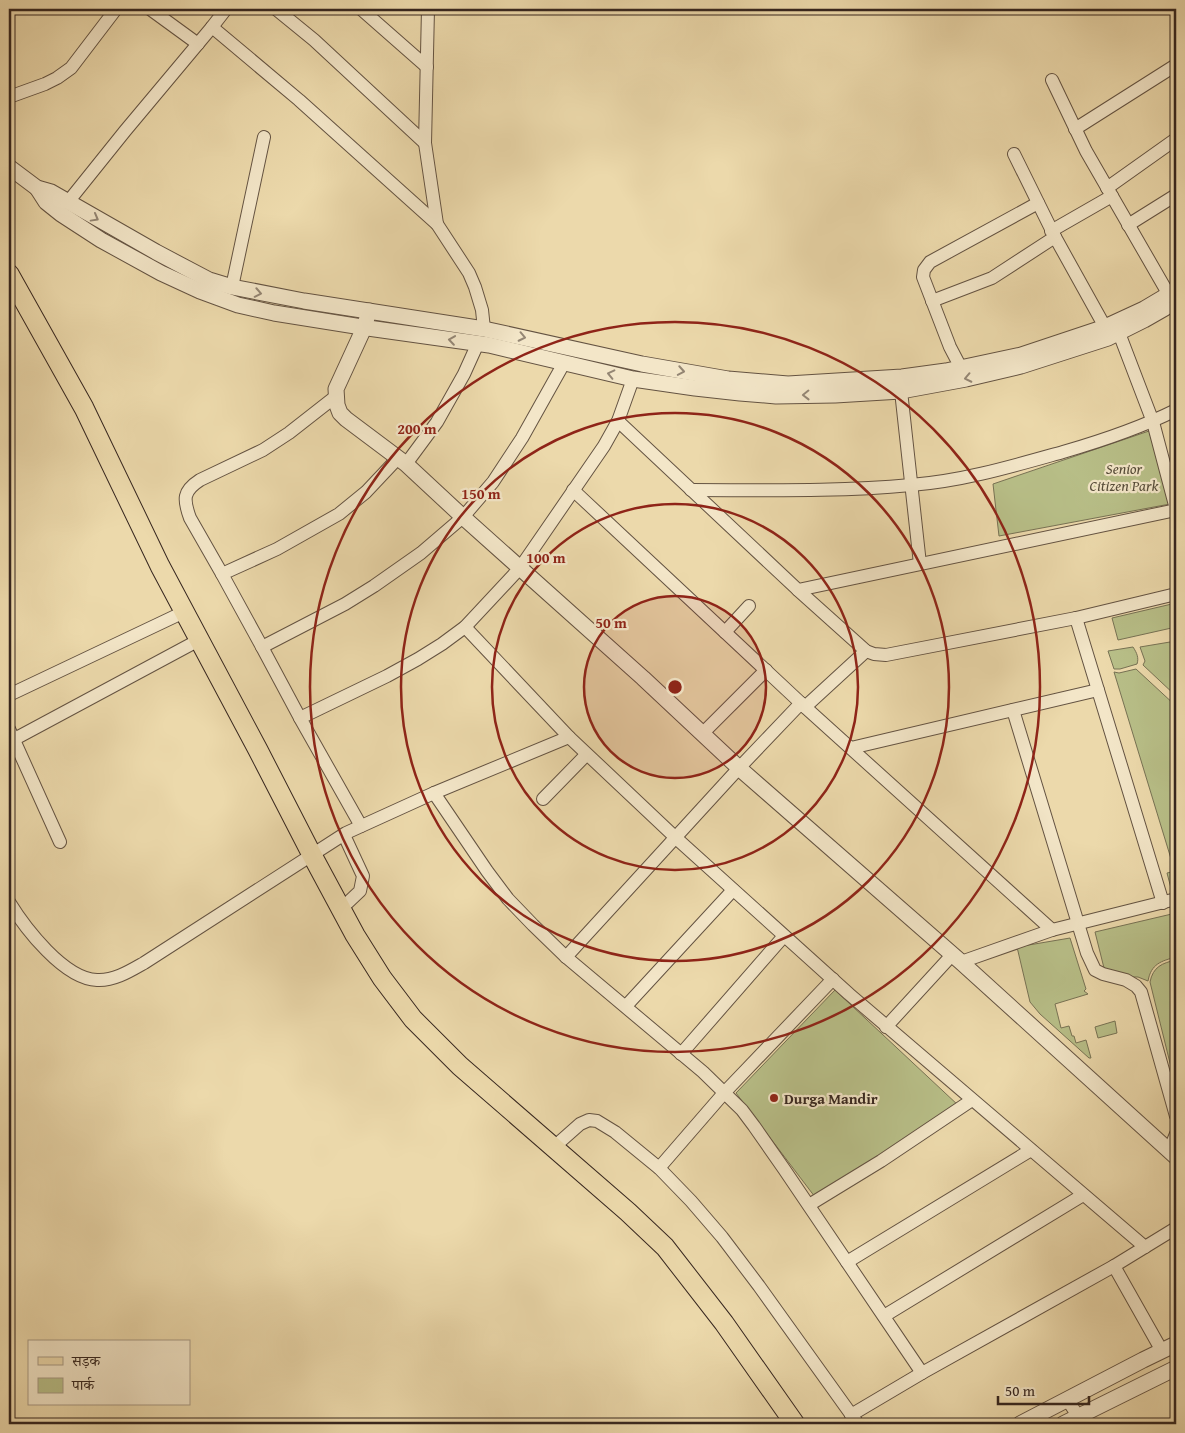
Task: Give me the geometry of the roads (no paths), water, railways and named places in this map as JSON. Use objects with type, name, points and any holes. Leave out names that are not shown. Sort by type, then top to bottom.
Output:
[{"type":"main road","points":[[9,274],[84,408],[160,566],[312,855],[341,909],[382,978],[413,1018],[460,1066],[628,1212],[665,1247],[724,1323],[795,1424]]},
{"type":"street","points":[[9,97],[45,84],[71,68],[116,9]]},
{"type":"street","points":[[150,9],[198,44]]},
{"type":"street","points":[[68,202],[226,9]]},
{"type":"street","points":[[276,9],[314,40],[426,143]]},
{"type":"street","points":[[361,9],[427,67]]},
{"type":"street","points":[[428,9],[426,143],[437,224]]},
{"type":"street","points":[[212,27],[299,100],[437,224],[469,273],[482,310],[484,329]]},
{"type":"street","points":[[1075,129],[1176,65]]},
{"type":"street","points":[[37,188],[46,202],[85,230],[161,272],[200,291],[238,305],[364,328],[478,343],[633,379],[695,388],[776,396],[901,391],[1021,366],[1112,330],[1174,295],[1128,225],[1109,192],[1075,129],[1052,80]]},
{"type":"street","points":[[232,287],[264,137]]},
{"type":"street","points":[[932,301],[992,278],[1109,192],[1176,139]]},
{"type":"street","points":[[798,590],[1176,509],[1153,422],[1112,330],[1053,234],[1014,154]]},
{"type":"street","points":[[9,168],[37,188],[51,192],[156,252],[209,280],[232,287],[484,329],[642,364],[728,379],[788,384],[902,377],[961,368],[1021,355],[1112,330]]},
{"type":"street","points":[[1128,225],[1176,195]]},
{"type":"street","points":[[961,368],[950,347],[932,301],[924,277],[924,270],[930,262],[1038,203]]},
{"type":"street","points":[[369,310],[364,328],[336,389],[336,405],[340,413],[402,461],[643,678],[739,768],[1173,1154]]},
{"type":"street","points":[[222,574],[277,549],[338,514],[402,461],[437,422],[464,374],[478,343]]},
{"type":"street","points":[[262,647],[374,586],[420,553],[463,517],[498,475],[522,438],[564,363]]},
{"type":"street","points":[[300,718],[418,659],[465,627],[520,568],[604,446],[618,421],[633,379]]},
{"type":"street","points":[[901,391],[920,564]]},
{"type":"street","points":[[335,397],[289,433],[263,450],[191,486],[187,491],[186,508],[361,826]]},
{"type":"street","points":[[691,490],[817,490],[912,485],[968,477],[1084,446],[1153,422],[1176,410]]},
{"type":"street","points":[[618,421],[798,590],[866,651],[874,654],[886,655],[1076,618],[1176,594]]},
{"type":"street","points":[[573,490],[803,705],[1052,930]]},
{"type":"street","points":[[725,632],[750,606]]},
{"type":"street","points":[[9,695],[184,612]]},
{"type":"street","points":[[1076,618],[1163,903]]},
{"type":"street","points":[[465,627],[586,755],[733,890],[886,1027],[1145,1247]]},
{"type":"street","points":[[60,842],[11,737],[199,640]]},
{"type":"street","points":[[566,957],[739,768],[803,705],[866,651]]},
{"type":"street","points":[[702,734],[766,670]]},
{"type":"street","points":[[851,748],[1098,690]]},
{"type":"street","points":[[1013,710],[1087,953],[1096,970],[1102,974],[1126,980],[1136,986],[1141,992],[1176,1116]]},
{"type":"street","points":[[9,902],[25,928],[67,967],[85,979],[111,979],[144,963],[344,834],[434,793],[569,737]]},
{"type":"street","points":[[542,799],[586,755]]},
{"type":"street","points":[[434,793],[471,849],[508,899],[566,957],[626,1006],[742,1110],[809,1205],[922,1373]]},
{"type":"street","points":[[341,909],[360,891],[363,876],[344,834]]},
{"type":"street","points":[[626,1006],[733,890]]},
{"type":"street","points":[[886,1027],[956,959],[1052,930],[1176,899]]},
{"type":"street","points":[[681,1054],[784,936]]},
{"type":"street","points":[[660,1168],[724,1092],[832,979]]},
{"type":"street","points":[[809,1205],[972,1100]]},
{"type":"street","points":[[554,1147],[580,1124],[588,1120],[597,1120],[660,1168],[722,1238],[759,1286],[854,1420],[922,1373],[1114,1266],[1176,1228]]},
{"type":"street","points":[[1173,1154],[1176,1134]]},
{"type":"street","points":[[847,1262],[1031,1150]]},
{"type":"street","points":[[884,1316],[1083,1195]]},
{"type":"street","points":[[1114,1266],[1162,1351]]},
{"type":"street","points":[[1020,1424],[1176,1344]]},
{"type":"street","points":[[1063,1424],[1080,1420],[1176,1368]]},
{"type":"street","points":[[1067,1399],[1080,1420]]},
{"type":"place","name":"Durga Mandir","points":[[774,1098]]},
{"type":"park label","name":"Senior Citizen Park","points":[[1124,476]]}]
